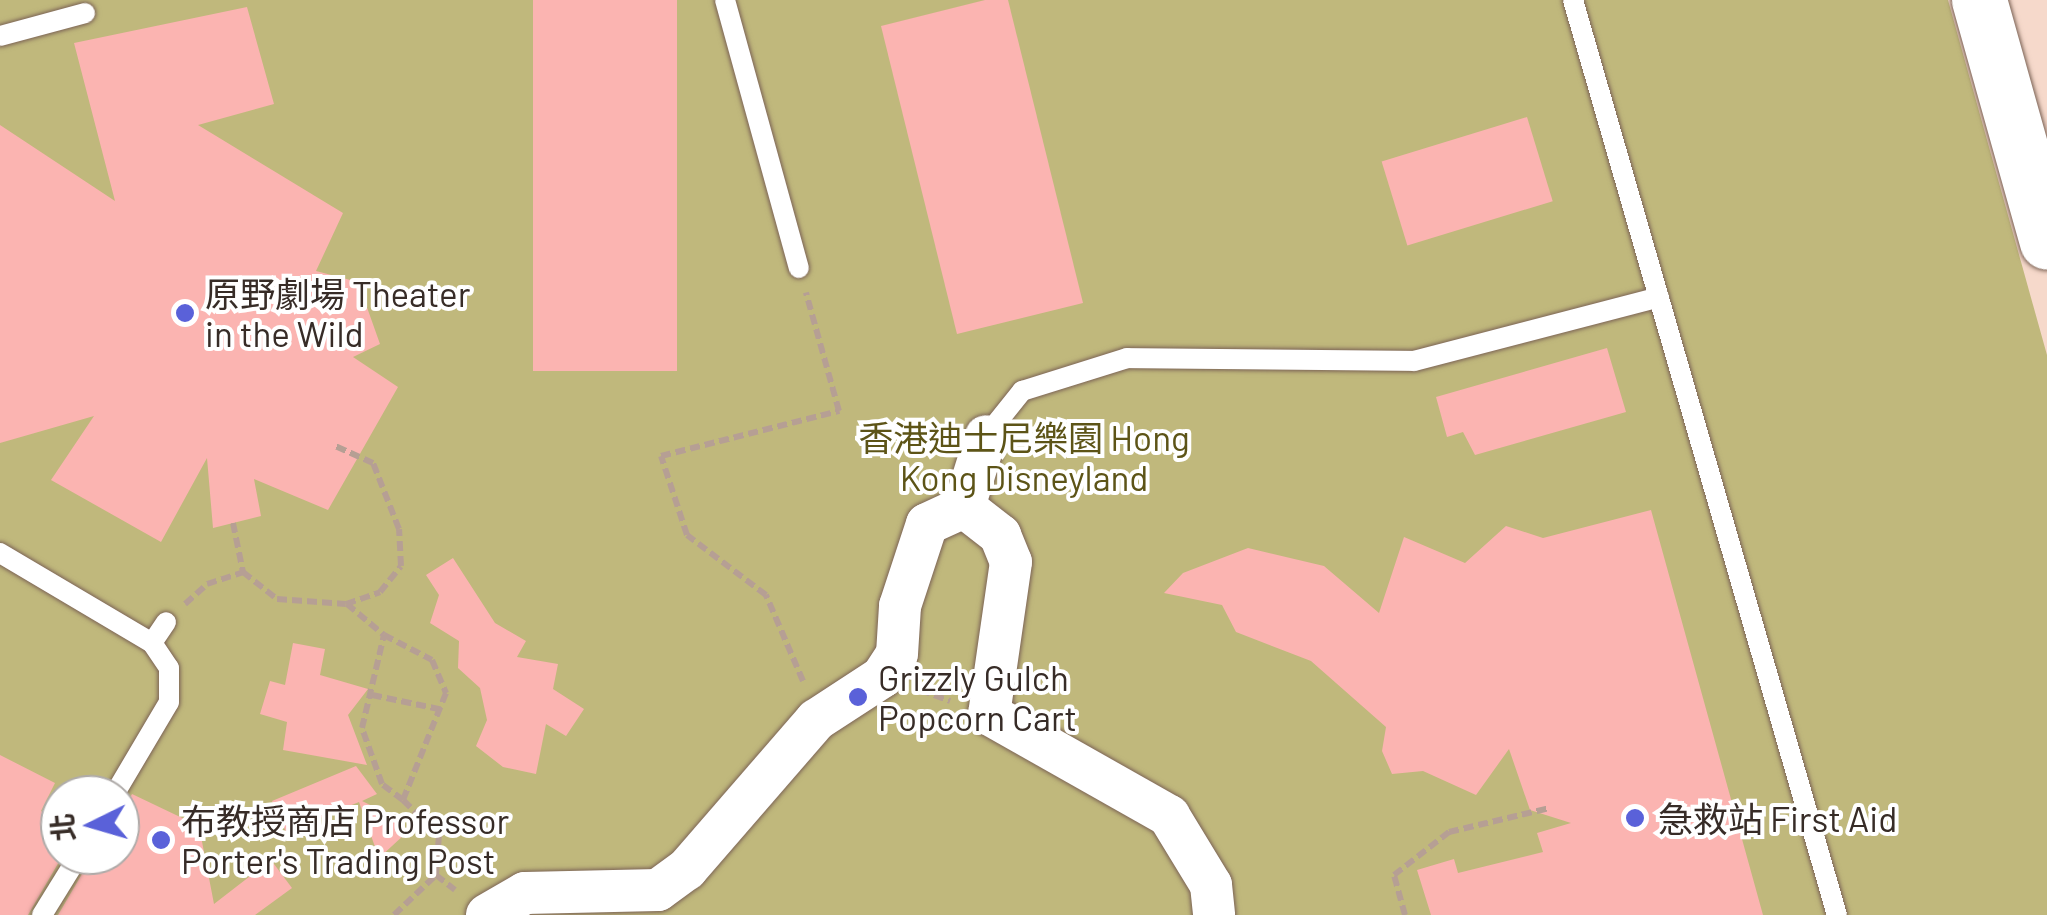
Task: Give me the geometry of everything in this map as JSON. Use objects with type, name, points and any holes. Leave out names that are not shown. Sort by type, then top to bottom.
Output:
[{"type":"street","points":[[1979,0],[2047,242]]},
{"type":"street","points":[[476,910],[525,893],[658,890],[816,720],[882,677],[897,654],[900,606],[927,524],[964,507],[986,436]]},
{"type":"street","points":[[964,507],[1000,534],[1011,562],[989,714],[1169,816],[1211,885],[1214,915]]},
{"type":"lane","points":[[725,0],[800,268]]},
{"type":"lane","points":[[1573,0],[1837,915]]},
{"type":"lane","points":[[0,36],[85,13]]},
{"type":"lane","points":[[986,436],[1022,390],[1126,358],[1414,361],[1659,297]]},
{"type":"lane","points":[[0,552],[152,643],[169,668],[169,702],[126,775]]},
{"type":"lane","points":[[152,643],[166,622]]},
{"type":"lane","points":[[42,915],[66,875]]},
{"type":"path","points":[[800,268],[839,411],[661,456],[687,535],[766,595],[816,720]]},
{"type":"path","points":[[233,523],[244,572],[277,599],[346,604],[380,592],[400,566],[400,529],[373,464],[336,446]]},
{"type":"path","points":[[166,622],[206,584],[244,572]]},
{"type":"path","points":[[346,604],[384,635],[442,672],[443,710],[403,800]]},
{"type":"path","points":[[384,635],[372,695],[362,714],[366,739],[382,784],[438,835],[436,874],[394,915]]},
{"type":"path","points":[[882,677],[989,714]]},
{"type":"path","points":[[372,695],[443,710]]},
{"type":"path","points":[[1406,915],[1394,875],[1449,832],[1550,808]]},
{"type":"path","points":[[436,874],[476,910]]},
{"type":"green space","name":"香港迪士尼樂園 Hong Kong Disneyland","points":[[0,0],[1948,0],[2047,355],[2047,915],[0,915]]},
{"type":"building","points":[[533,0],[677,0],[677,371],[533,371]]},
{"type":"building","points":[[985,0],[1008,0],[1083,303],[957,334],[881,26]]},
{"type":"building","name":"原野劇場 Theater in the Wild","points":[[247,7],[274,104],[198,125],[343,213],[316,271],[358,282],[380,344],[353,357],[398,387],[328,510],[254,479],[261,516],[213,528],[207,458],[161,542],[51,480],[94,416],[0,443],[0,125],[115,201],[74,43]]},
{"type":"building","points":[[1527,117],[1553,201],[1407,246],[1382,161]]},
{"type":"building","points":[[1607,348],[1626,412],[1475,455],[1463,432],[1447,437],[1436,397]]},
{"type":"building","points":[[1651,510],[1763,915],[1431,915],[1417,870],[1454,859],[1458,873],[1543,852],[1537,833],[1571,823],[1530,810],[1509,749],[1476,795],[1423,771],[1392,774],[1382,751],[1386,727],[1311,661],[1236,632],[1222,605],[1164,593],[1183,573],[1248,548],[1324,566],[1379,613],[1404,537],[1465,563],[1506,526],[1543,538]]},
{"type":"building","points":[[453,558],[495,623],[526,641],[517,657],[558,664],[553,689],[584,709],[566,736],[546,724],[536,774],[503,767],[476,746],[487,720],[480,688],[458,668],[459,641],[430,623],[439,595],[426,575]]},
{"type":"building","points":[[293,643],[325,649],[320,675],[368,689],[348,715],[367,765],[283,750],[287,722],[260,714],[270,681],[285,685]]},
{"type":"building","points":[[0,755],[40,775],[40,875],[51,875],[28,915],[0,915]]},
{"type":"building","points":[[356,766],[377,794],[362,801],[397,818],[405,834],[379,858],[359,802],[286,832],[272,801]]},
{"type":"building","name":"布教授商店 Professor Porter's Trading Post","points":[[140,798],[199,826],[214,904],[271,860],[292,888],[255,915],[58,915],[81,875],[140,875]]},
{"type":"place","name":"原野劇場 Theater in the Wild","points":[[185,313]]},
{"type":"place","name":"Grizzly Gulch Popcorn Cart","points":[[858,697]]},
{"type":"place","name":"急救站 First Aid","points":[[1635,818]]},
{"type":"place","name":"布教授商店 Professor Porter's Trading Post","points":[[161,840]]}]
